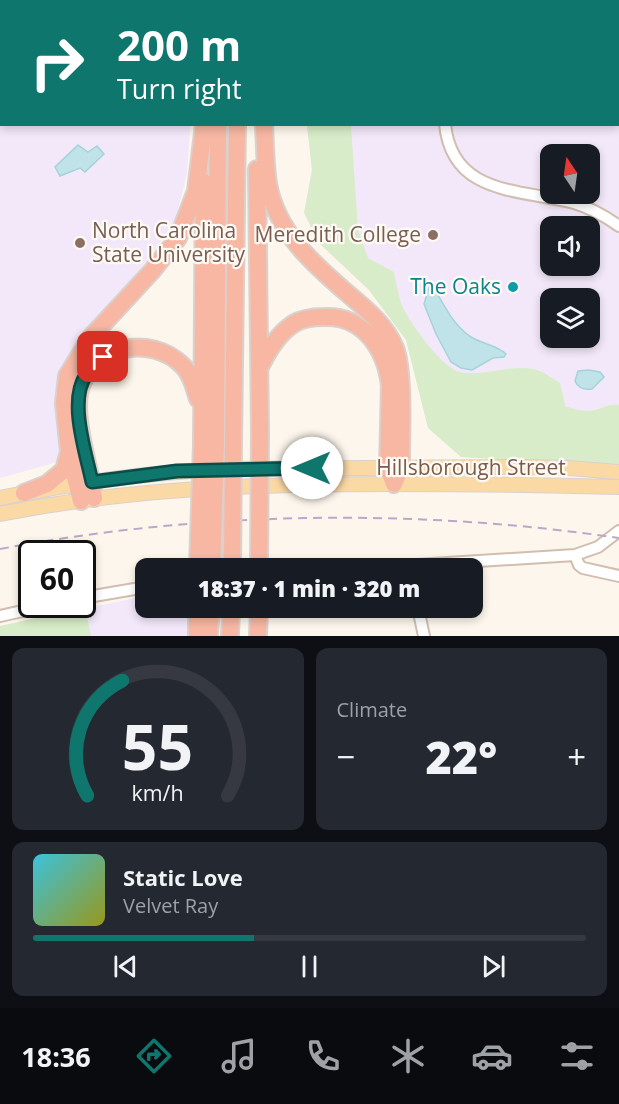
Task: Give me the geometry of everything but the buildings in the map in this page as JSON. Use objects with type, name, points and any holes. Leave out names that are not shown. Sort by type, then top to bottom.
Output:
[{"type":"highway","points":[[202,412],[204,126]]},
{"type":"highway","points":[[86,491],[69,452],[64,403],[67,376],[91,337],[152,271],[178,238],[196,191],[204,126]]},
{"type":"highway","points":[[218,126],[217,444],[231,558]]},
{"type":"highway","points":[[212,558],[217,444],[237,126]]},
{"type":"highway","points":[[257,126],[259,558]]},
{"type":"highway","points":[[264,126],[268,185],[277,211],[291,238],[319,269],[364,308],[384,329],[395,349],[399,380],[394,468]]},
{"type":"highway","points":[[258,371],[271,345],[293,324],[315,317],[343,318],[365,330],[381,352],[388,372],[394,484]]},
{"type":"highway","points":[[86,491],[79,395],[86,376],[103,357],[118,349],[134,346],[164,351],[184,367],[192,381],[202,412],[217,444],[200,558]]},
{"type":"highway","points":[[24,493],[47,484],[64,470],[69,452]]},
{"type":"highway","points":[[197,618],[197,636]]},
{"type":"highway","points":[[209,636],[210,618]]},
{"type":"highway","points":[[230,636],[231,618]]},
{"type":"highway","points":[[258,618],[258,636]]},
{"type":"main road","name":"Hillsborough Street","points":[[0,514],[86,491],[177,471],[568,468],[619,472]]},
{"type":"main road","name":"Hillsborough Street","points":[[0,498],[24,493],[166,490],[247,485],[619,487]]},
{"type":"street","points":[[445,126],[448,144],[458,162],[468,174],[478,180],[506,189],[575,203],[600,213],[619,226]]},
{"type":"street","points":[[483,562],[575,555],[598,547],[619,531]]},
{"type":"street","points":[[575,555],[579,565],[583,568],[619,576]]},
{"type":"street","points":[[96,596],[135,589]]},
{"type":"street","points":[[0,616],[18,612]]},
{"type":"street","points":[[420,618],[424,636]]},
{"type":"shaded area","name":"North Carolina State University","points":[[0,126],[190,126],[187,173],[175,222],[144,264],[75,345],[59,376],[58,419],[62,445],[58,462],[0,478]]},
{"type":"shaded area","name":"Meredith College","points":[[307,126],[619,126],[619,466],[461,457],[428,428],[406,340],[369,290],[320,244],[304,213],[312,170]]},
{"type":"shaded area","points":[[135,598],[135,618],[188,618],[189,636],[0,636],[0,626],[39,618],[96,618],[96,606]]},
{"type":"green space","points":[[307,126],[351,126],[358,230],[368,258],[394,272],[400,299],[417,331],[442,360],[457,371],[476,373],[531,368],[560,383],[565,406],[591,411],[619,405],[619,466],[461,457],[428,428],[406,340],[369,290],[320,244],[304,213],[312,170]]},
{"type":"green space","points":[[36,618],[87,618],[91,636],[0,636],[0,626]]},
{"type":"water","points":[[78,145],[88,152],[97,146],[104,154],[85,172],[80,168],[60,176],[55,167]]},
{"type":"water","points":[[433,286],[459,327],[471,337],[502,351],[506,354],[504,357],[493,358],[472,370],[461,368],[451,362],[424,304],[429,287]]},
{"type":"water","points":[[578,371],[600,372],[604,377],[592,389],[582,388],[575,381]]},
{"type":"railway","points":[[0,549],[76,536],[153,527],[309,518],[387,518],[465,522],[542,528],[619,538]]},
{"type":"place","name":"Meredith College","points":[[433,235]]},
{"type":"place","name":"North Carolina State University","points":[[80,243]]},
{"type":"place","name":"The Oaks","points":[[513,287]]},
{"type":"route","points":[[103,357],[86,376],[79,395],[80,421],[92,482],[177,471],[312,468]]}]
